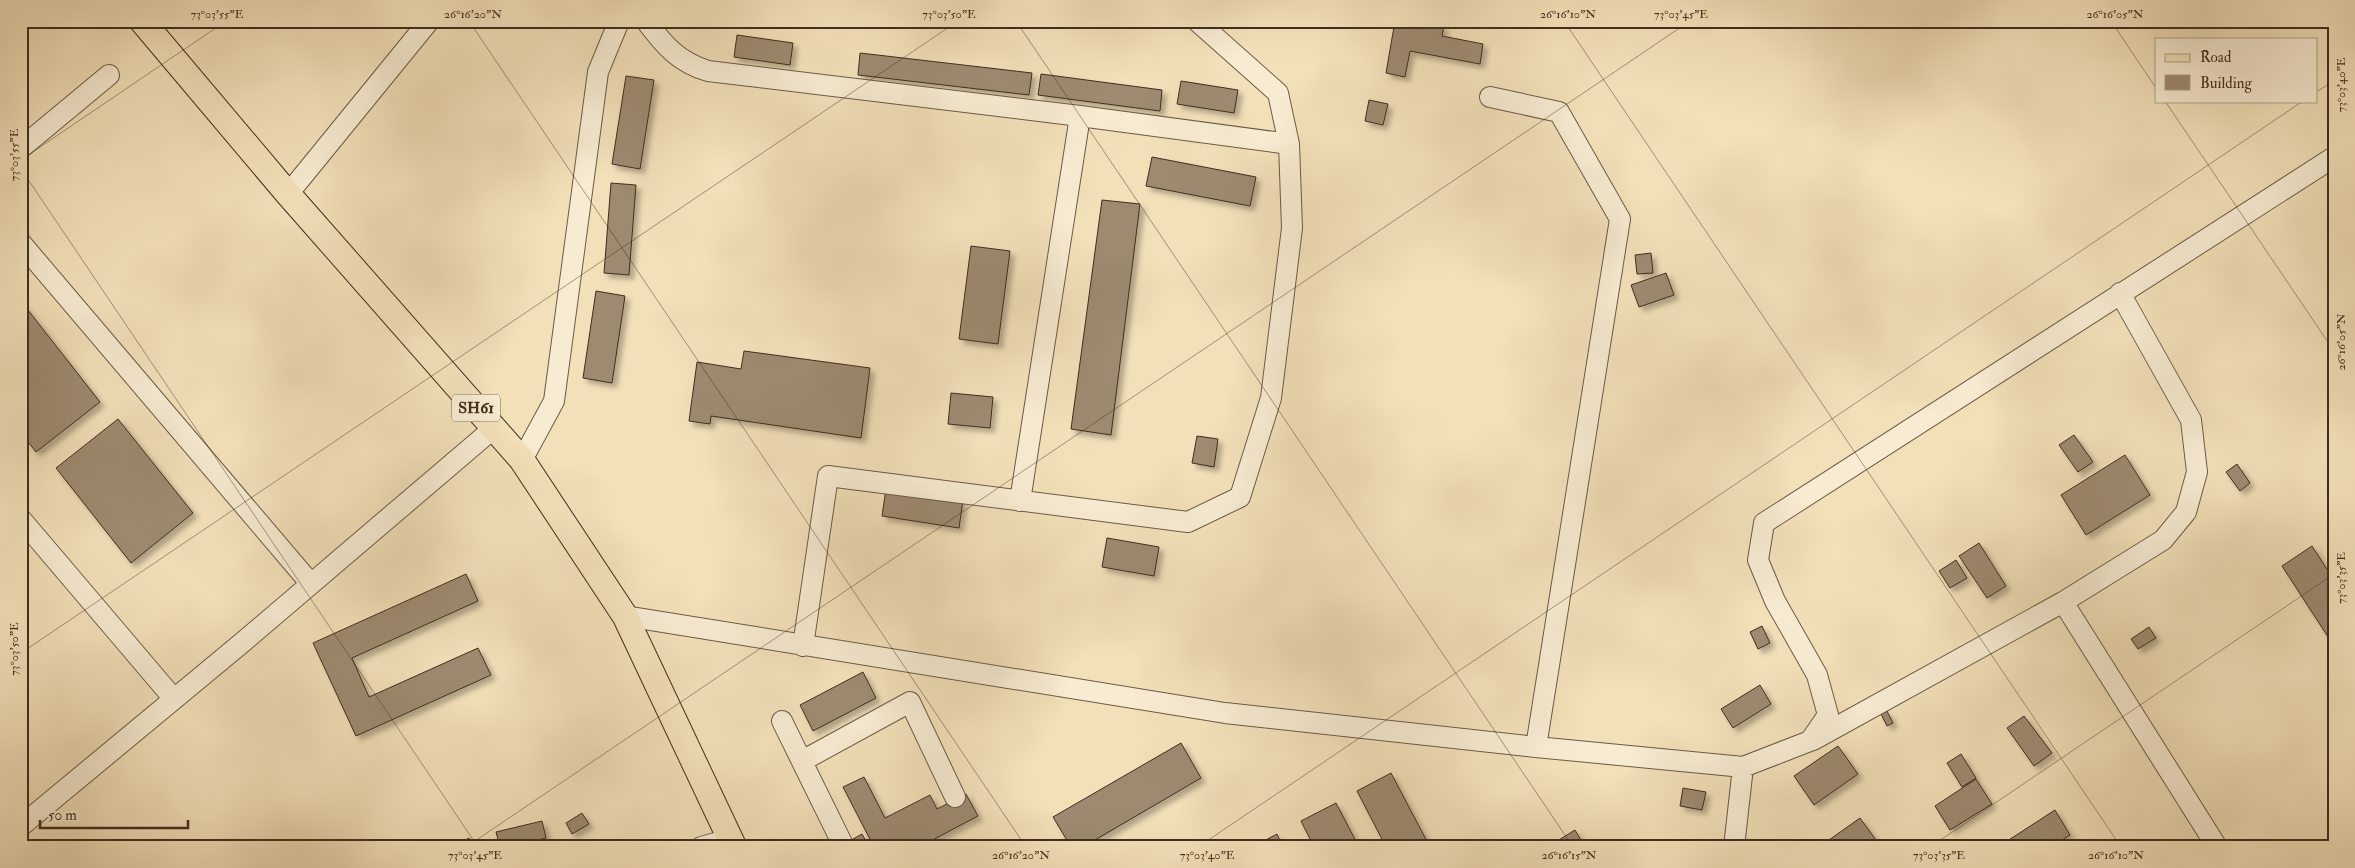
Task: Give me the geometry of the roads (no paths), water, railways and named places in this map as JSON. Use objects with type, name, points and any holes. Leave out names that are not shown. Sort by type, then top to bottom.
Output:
[{"type":"main road","name":"SH61","points":[[142,21],[288,194],[522,460],[625,616],[732,843]]},
{"type":"street","points":[[288,194],[429,21]]},
{"type":"street","points":[[522,460],[554,401],[598,72],[619,21]]},
{"type":"street","points":[[646,21],[667,48],[680,60],[708,71],[1080,116],[1289,144]]},
{"type":"street","points":[[803,646],[828,476],[1188,522],[1240,497],[1270,398],[1292,228],[1289,144],[1278,93],[1197,21]]},
{"type":"street","points":[[21,148],[109,75]]},
{"type":"street","points":[[1490,97],[1559,112],[1620,219],[1536,747]]},
{"type":"street","points":[[1020,501],[1080,116]]},
{"type":"street","points":[[1810,742],[1828,715],[1817,675],[1775,601],[1758,560],[1764,523],[2334,156]]},
{"type":"street","points":[[21,243],[311,584]]},
{"type":"street","points":[[625,616],[1225,713],[1536,747],[1743,767],[1810,742],[2063,602],[2163,540],[2186,512],[2197,472],[2191,420],[2120,293]]},
{"type":"street","points":[[23,820],[174,699],[494,428]]},
{"type":"street","points":[[21,519],[174,699]]},
{"type":"street","points":[[2063,602],[2217,847]]},
{"type":"street","points":[[802,761],[910,702],[955,797]]},
{"type":"street","points":[[782,721],[844,847]]},
{"type":"street","points":[[1734,847],[1743,767]]},
{"type":"street","points":[[701,847],[732,843]]}]
